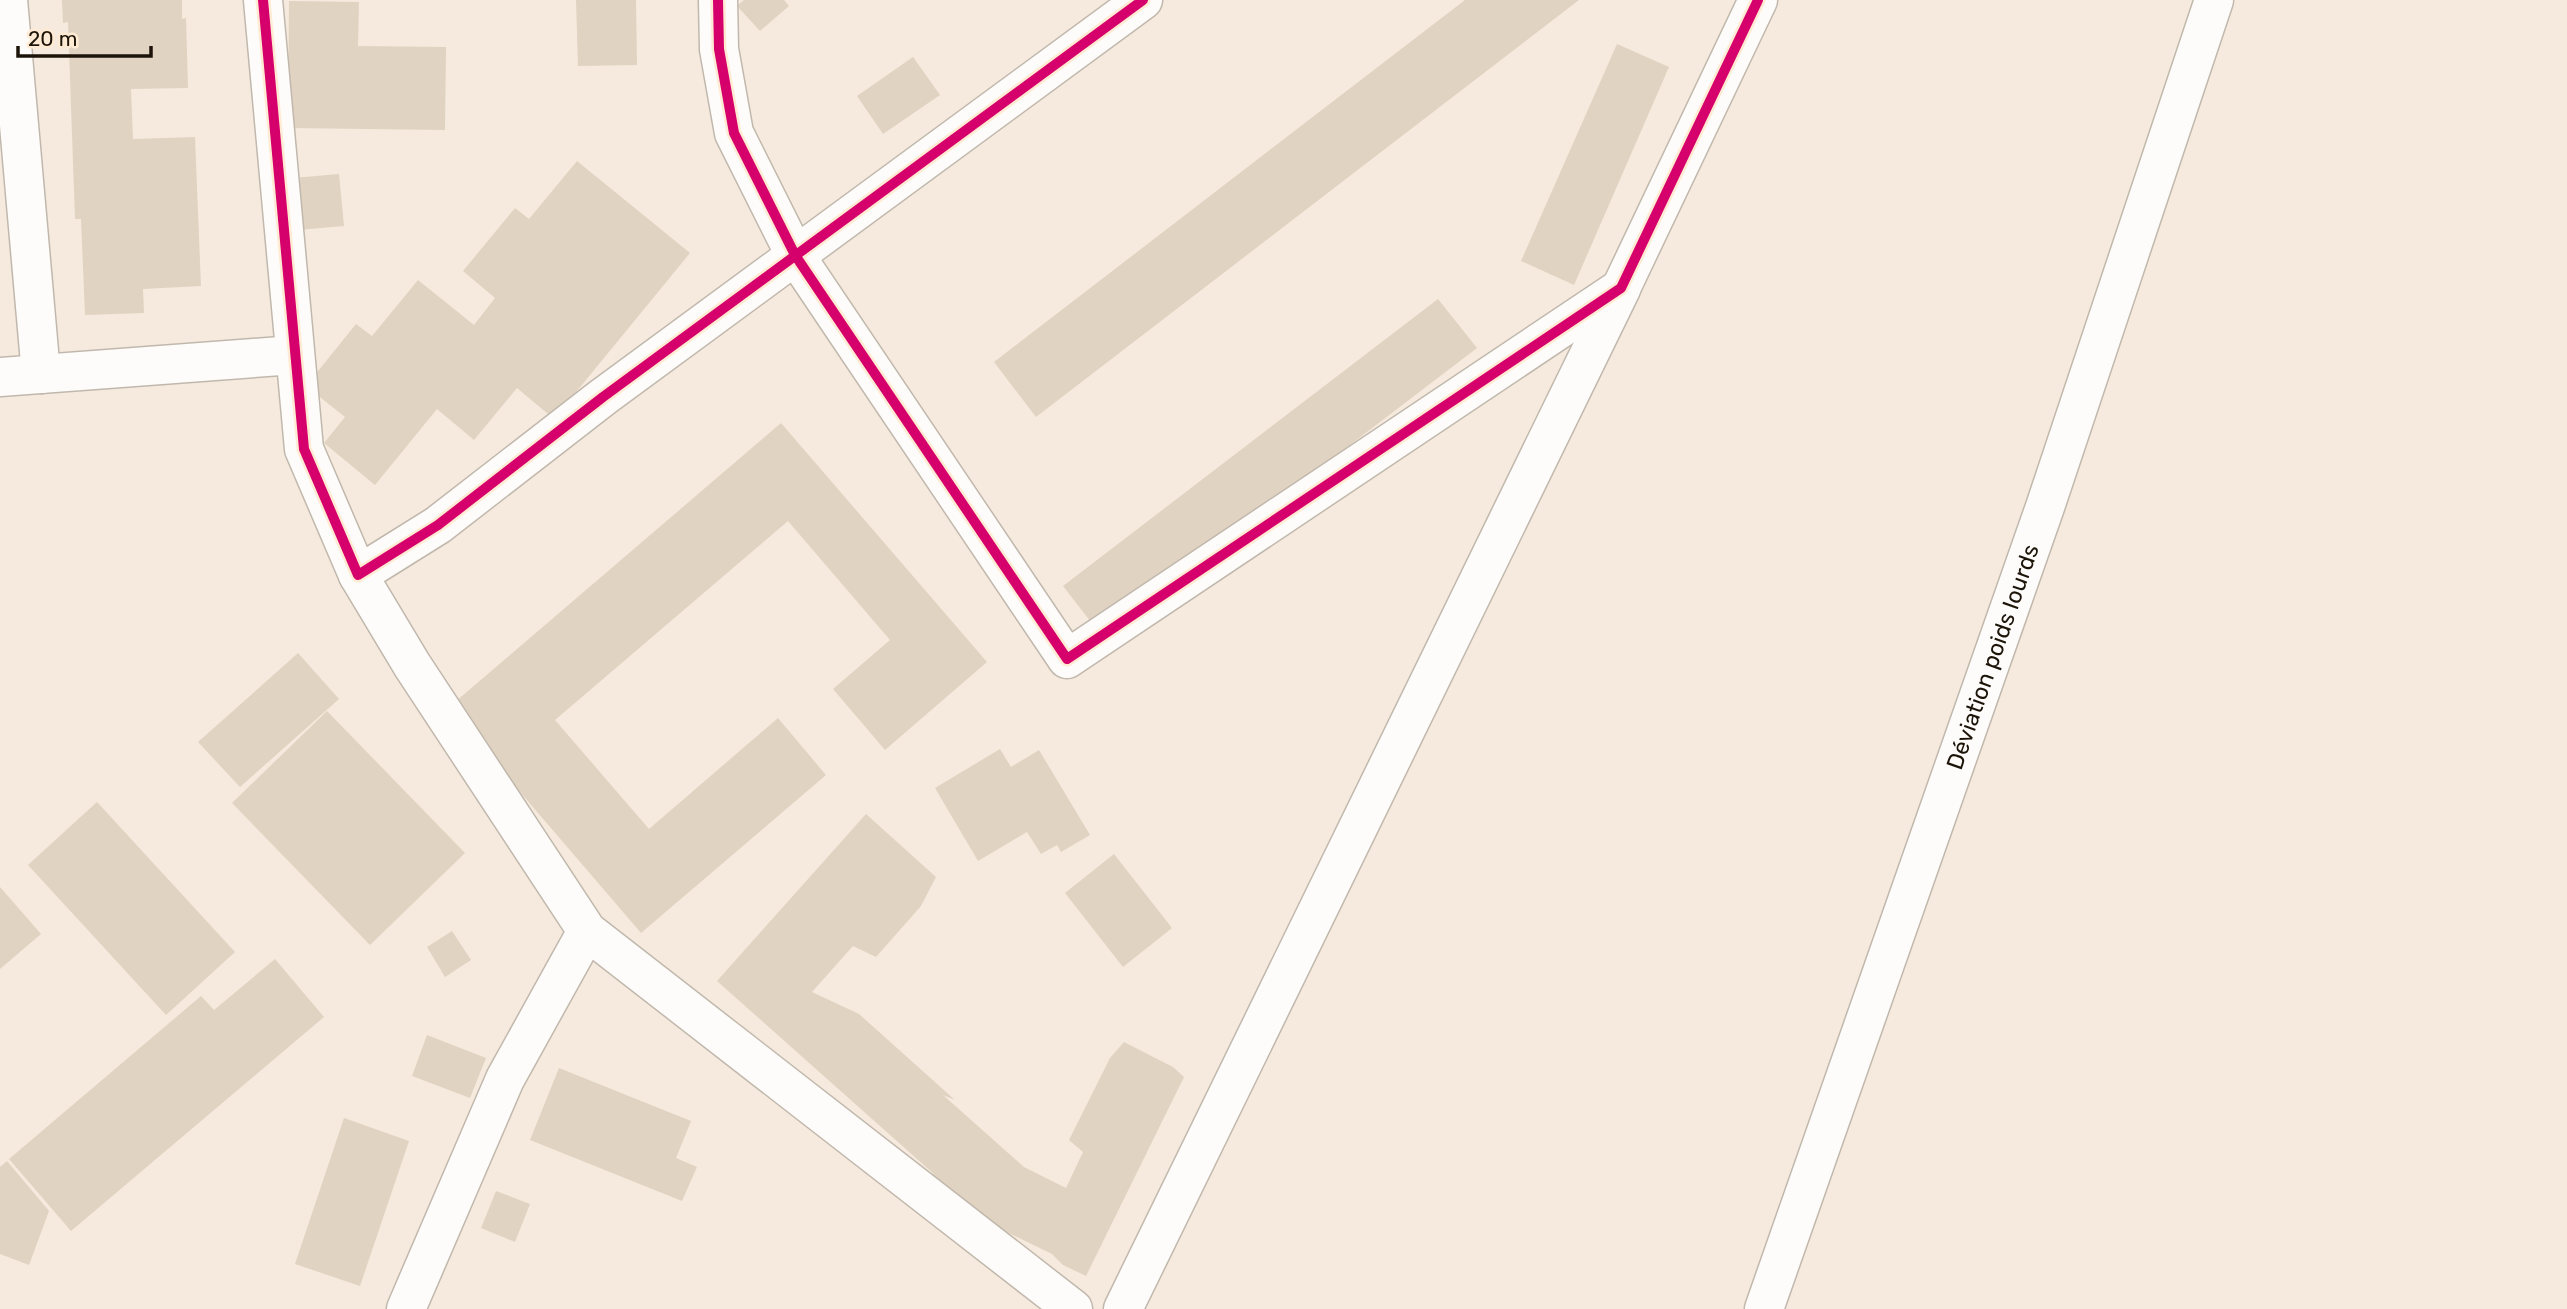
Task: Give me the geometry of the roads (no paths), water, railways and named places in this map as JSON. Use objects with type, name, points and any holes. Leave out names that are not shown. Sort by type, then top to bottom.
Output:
[{"type":"street","points":[[8,0],[41,374]]},
{"type":"street","points":[[263,0],[304,449],[358,575],[412,665],[587,931],[1073,1309]]},
{"type":"street","points":[[718,0],[719,49],[734,133],[795,255],[1067,659],[1622,288]]},
{"type":"street","points":[[358,575],[438,525],[603,397],[1143,0]]},
{"type":"street","points":[[1123,1309],[1622,288],[1758,0]]},
{"type":"street","name":"Déviation poids lourds","points":[[1764,1309],[2045,507],[2214,0]]},
{"type":"street","points":[[0,377],[294,355]]},
{"type":"street","points":[[406,1309],[505,1079],[587,931]]}]
